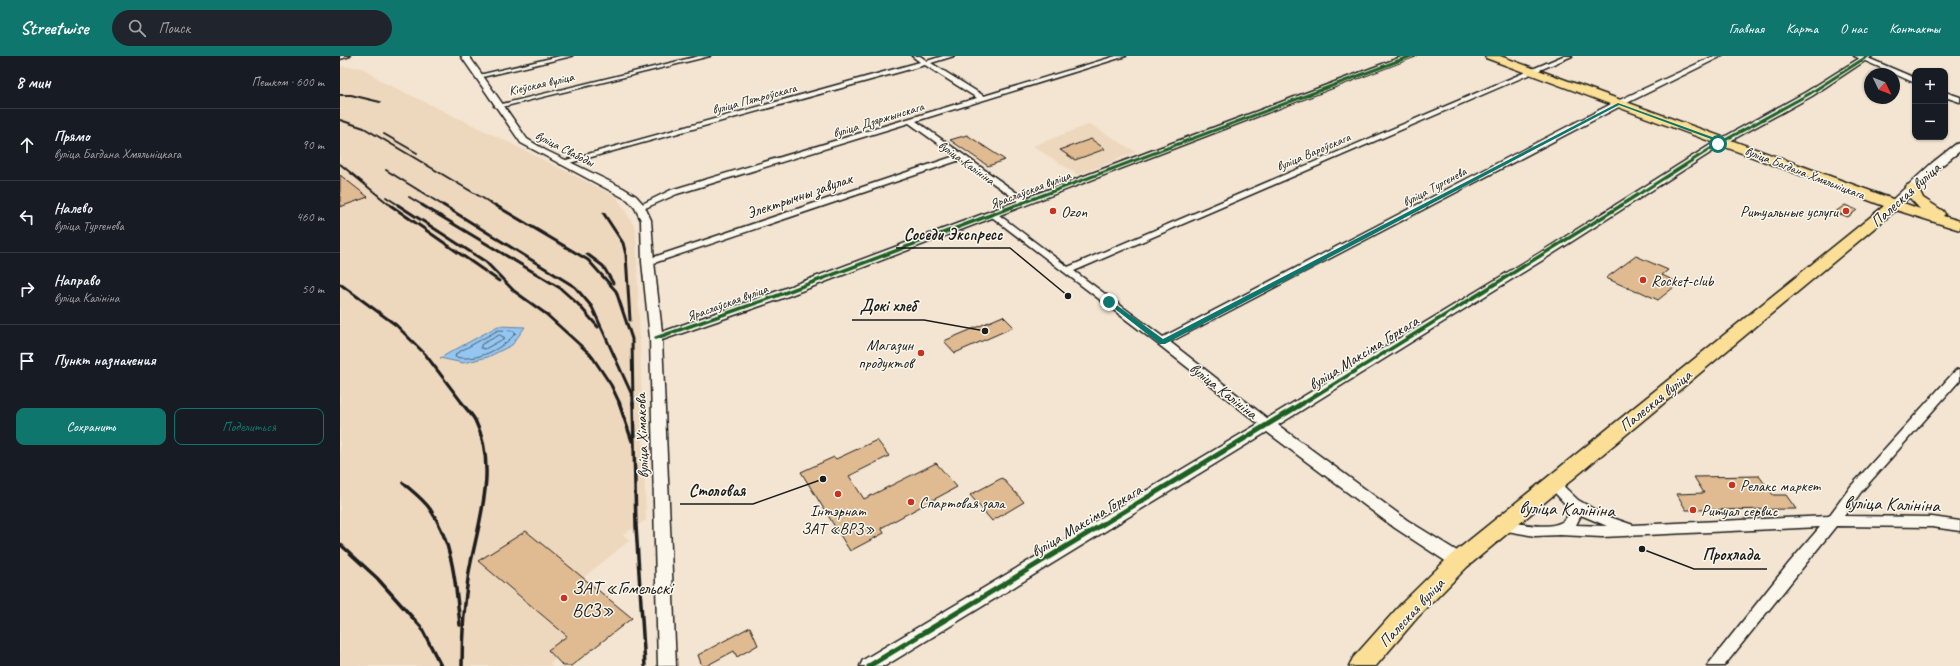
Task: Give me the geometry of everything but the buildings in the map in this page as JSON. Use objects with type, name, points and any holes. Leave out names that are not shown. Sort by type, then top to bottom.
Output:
[{"type":"main road","name":"вуліца Багдана Хмяльніцкага","points":[[1490,56],[1894,205],[1956,225]]},
{"type":"main road","name":"Палеская вуліца","points":[[1362,666],[1408,611],[1459,562],[1501,525],[1741,332],[1894,205],[1960,146]]},
{"type":"main road","points":[[1912,188],[1913,196],[1922,205],[1956,225]]},
{"type":"street","points":[[340,57],[346,56]]},
{"type":"street","name":"вуліца Свабоды","points":[[465,56],[498,106],[524,141],[620,190],[632,198],[640,207]]},
{"type":"street","points":[[478,76],[569,56]]},
{"type":"street","name":"Кіеўская вуліца","points":[[498,106],[707,56]]},
{"type":"street","points":[[915,56],[982,98]]},
{"type":"street","name":"вуліца Пятроўскага","points":[[563,162],[951,56]]},
{"type":"street","name":"вуліца Дзяржынскага","points":[[640,207],[674,192],[911,122],[982,98],[1123,56]]},
{"type":"street","name":"Яраслаўская вуліца","points":[[656,338],[771,298],[1411,56]]},
{"type":"street","name":"вуліца Вароўскага","points":[[1067,272],[1531,71],[1569,56]]},
{"type":"street","name":"вуліца Тургенева","points":[[1162,342],[1619,104],[1718,56]]},
{"type":"street","points":[[1863,57],[1912,80]]},
{"type":"street","name":"вуліца Максіма Горкага","points":[[869,666],[1268,425],[1723,142],[1809,94],[1863,57]]},
{"type":"street","points":[[1948,95],[1960,100]]},
{"type":"street","name":"вуліца Калініна","points":[[911,122],[1024,202]]},
{"type":"street","name":"Электрычны завулак","points":[[648,262],[960,157]]},
{"type":"street","name":"вуліца Хімакова","points":[[640,207],[646,220],[648,262],[656,338],[667,666]]},
{"type":"street","name":"вуліца Калініна","points":[[992,214],[1067,272],[1162,342],[1268,425],[1401,524],[1459,562]]},
{"type":"street","points":[[1715,666],[1794,567],[1833,521],[1856,489],[1960,373]]},
{"type":"street","name":"вуліца Калініна","points":[[1552,483],[1573,504],[1600,519],[1632,529]]},
{"type":"street","points":[[1560,530],[1570,525],[1575,520],[1573,504]]},
{"type":"street","name":"вуліца Калініна","points":[[1501,525],[1535,531],[1560,530],[1602,532],[1632,529],[1833,521],[1932,522],[1960,526]]},
{"type":"shaded area","name":"ЗАТ «Гомельскі ВСЗ»","points":[[340,66],[363,68],[383,82],[510,143],[617,197],[636,229],[646,520],[623,535],[630,540],[583,578],[571,666],[563,666],[556,659],[550,663],[552,666],[340,666]]},
{"type":"shaded area","points":[[1090,124],[1136,152],[1078,175],[1033,146]]},
{"type":"water","points":[[498,326],[525,327],[512,345],[488,357],[463,363],[440,358]]},
{"type":"railway","points":[[340,95],[351,95],[380,102]]},
{"type":"railway","points":[[340,120],[364,128],[496,206]]},
{"type":"railway","points":[[384,134],[417,153]]},
{"type":"railway","points":[[340,164],[391,206]]},
{"type":"railway","points":[[386,170],[444,206]]},
{"type":"railway","points":[[386,197],[400,206]]},
{"type":"railway","points":[[409,197],[424,206]]},
{"type":"railway","points":[[390,205],[499,281]]},
{"type":"railway","points":[[398,205],[486,262],[514,291],[546,314],[591,355],[611,385],[620,404]]},
{"type":"railway","points":[[422,205],[560,288],[578,304],[598,327]]},
{"type":"railway","points":[[443,205],[575,287],[592,307],[632,395]]},
{"type":"railway","points":[[495,205],[588,260],[616,291],[632,339],[633,404]]},
{"type":"railway","points":[[604,214],[623,243],[626,255],[630,320]]},
{"type":"railway","points":[[587,254],[603,266],[613,283]]},
{"type":"railway","points":[[340,284],[396,325],[425,354],[463,404]]},
{"type":"railway","points":[[462,403],[475,420],[482,438],[486,476],[481,515],[467,584],[462,643],[462,666]]},
{"type":"railway","points":[[619,403],[632,441]]},
{"type":"railway","points":[[633,403],[636,526],[645,666]]},
{"type":"railway","points":[[403,483],[427,505],[438,522],[444,536],[449,550],[455,580],[460,625]]},
{"type":"railway","points":[[340,544],[377,578],[421,627],[441,666]]},
{"type":"cycle path","points":[[656,338],[771,298],[1411,56]]},
{"type":"cycle path","points":[[869,666],[1268,425],[1542,256],[1718,144],[1809,94],[1868,56]]},
{"type":"place","name":"Ozon","points":[[1053,211]]},
{"type":"place","name":"Ритуальные услуги","points":[[1846,211]]},
{"type":"place","name":"Rocket-club","points":[[1643,280]]},
{"type":"place","name":"Соседи Экспресс","points":[[1068,296]]},
{"type":"place","name":"Докі хлеб","points":[[985,331]]},
{"type":"place","name":"Магазин продуктов","points":[[921,353]]},
{"type":"place","name":"Столовая","points":[[823,479]]},
{"type":"place","name":"Релакс маркет","points":[[1732,485]]},
{"type":"place","name":"Інтэрнат ЗАТ «ВРЗ»","points":[[838,494]]},
{"type":"place","name":"Спартовая зала","points":[[911,502]]},
{"type":"place","name":"Ритуал сервис","points":[[1693,510]]},
{"type":"place","name":"Прохлада","points":[[1642,549]]},
{"type":"place","name":"ЗАТ «Гомельскі ВСЗ»","points":[[564,598]]},
{"type":"route","points":[[1109,302],[1162,342],[1619,104],[1723,142],[1718,144]]}]
